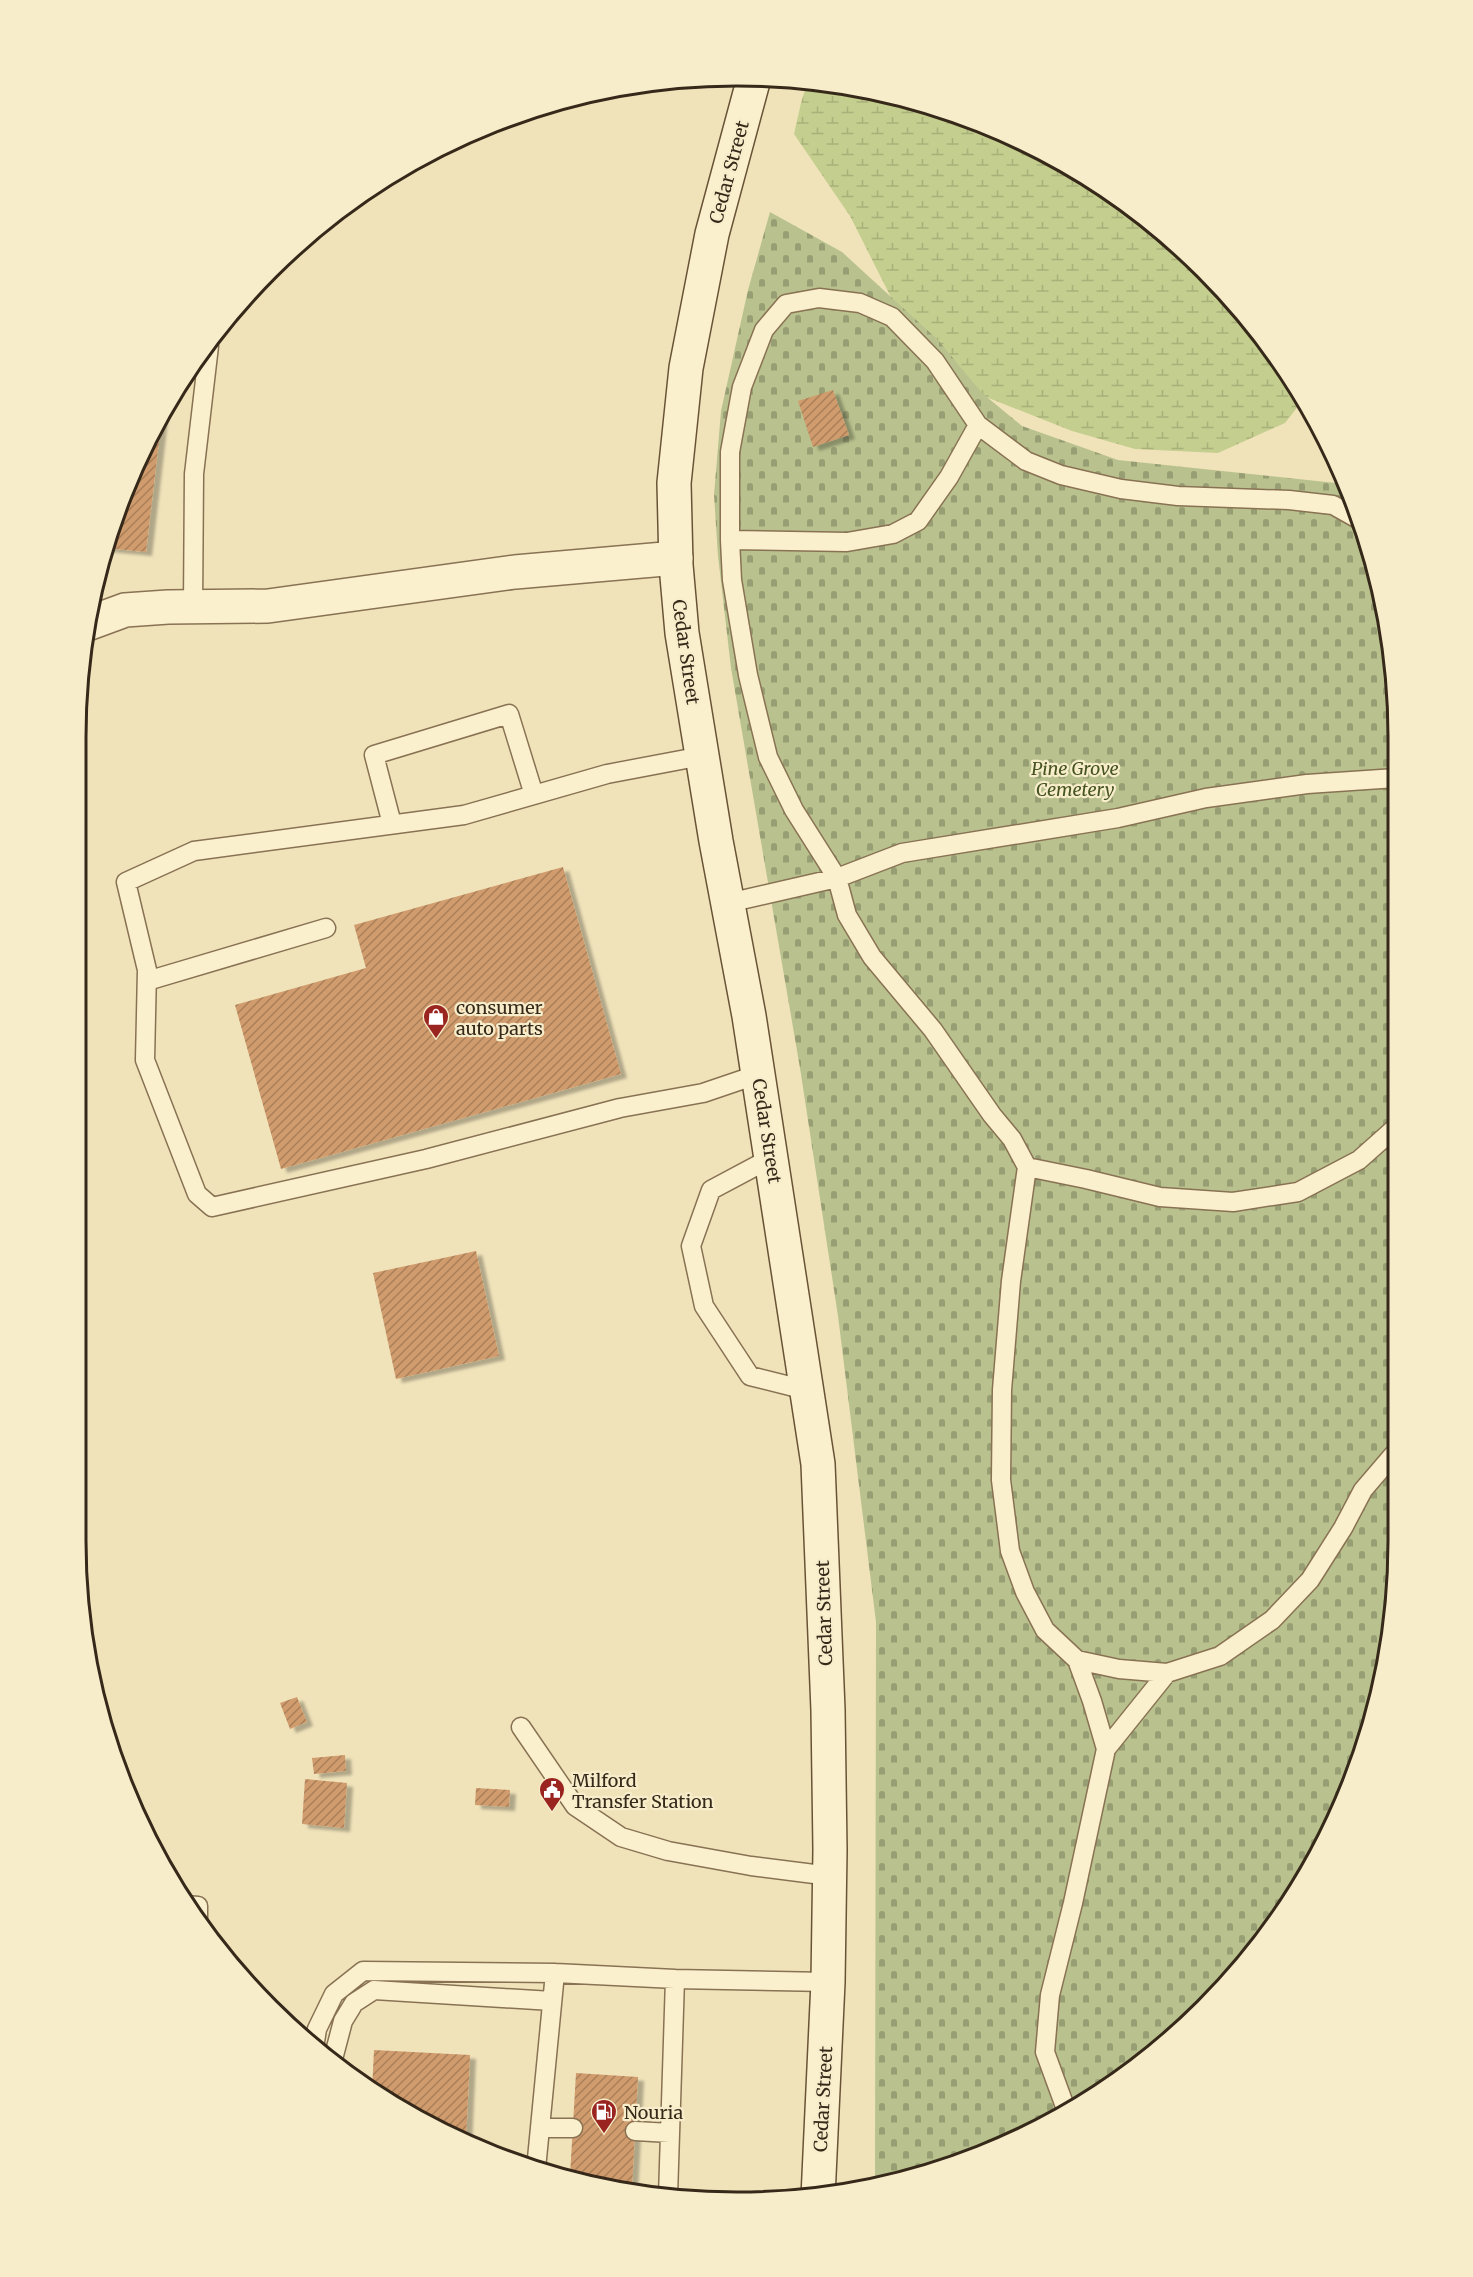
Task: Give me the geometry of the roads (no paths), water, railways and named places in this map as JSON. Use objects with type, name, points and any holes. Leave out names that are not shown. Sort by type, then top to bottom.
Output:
[{"type":"main road","name":"Cedar Street","points":[[752,86],[712,234],[686,368],[674,483],[676,558],[682,633],[759,1074],[819,1475],[828,1710],[830,1876],[828,1982],[818,2186]]},
{"type":"main road","points":[[97,618],[125,610],[268,606],[515,572],[676,558]]},
{"type":"lane","points":[[1106,1749],[1077,1660],[1045,1630],[1025,1592],[1010,1551],[1001,1480],[1002,1390],[1011,1281],[1027,1167],[1012,1139],[992,1115],[933,1030],[872,957],[847,915],[837,878],[794,810],[768,757],[748,675],[732,580],[730,452],[742,387],[764,330],[786,304],[819,298],[860,303],[891,317],[935,361],[978,425],[1026,462],[1061,476],[1121,489],[1178,496],[1288,500],[1333,506],[1348,514]]},
{"type":"lane","points":[[193,607],[194,474],[208,357]]},
{"type":"lane","points":[[730,540],[847,542],[893,534],[918,521],[949,477],[978,425]]},
{"type":"lane","points":[[392,824],[374,755],[509,714],[534,795]]},
{"type":"lane","points":[[702,756],[607,774],[464,815],[195,851],[126,882],[147,970],[145,1060],[197,1194],[212,1207],[426,1159],[620,1108],[703,1093],[759,1074]]},
{"type":"lane","points":[[728,903],[837,878],[902,853],[1118,818],[1206,798],[1307,784],[1388,779]]},
{"type":"lane","points":[[147,981],[326,928]]},
{"type":"lane","points":[[1027,1167],[1160,1197],[1233,1202],[1298,1192],[1359,1160],[1388,1134]]},
{"type":"lane","points":[[771,1158],[711,1190],[692,1246],[704,1306],[750,1376],[806,1390]]},
{"type":"lane","points":[[1077,1660],[1119,1669],[1167,1673],[1220,1656],[1272,1620],[1310,1580],[1343,1528],[1362,1490],[1388,1461]]},
{"type":"lane","points":[[1064,2103],[1044,2052],[1050,1995],[1076,1891],[1106,1749],[1167,1673]]},
{"type":"lane","points":[[521,1727],[575,1806],[621,1837],[668,1851],[751,1866],[830,1876]]},
{"type":"lane","points":[[316,2037],[317,2029],[334,1994],[363,1971],[555,1972],[675,1979],[828,1982]]},
{"type":"lane","points":[[537,2160],[555,1972]]},
{"type":"lane","points":[[668,2188],[675,1979]]},
{"type":"lane","points":[[335,2053],[343,2021],[354,2003],[374,1990],[552,2001]]},
{"type":"lane","points":[[540,2128],[573,2128]]},
{"type":"lane","points":[[635,2131],[670,2133]]},
{"type":"place","name":"consumer auto parts","points":[[436,1040]]},
{"type":"place","name":"Milford Transfer Station","points":[[552,1813]]},
{"type":"place","name":"Nouria","points":[[604,2135]]},
{"type":"park label","name":"Pine Grove Cemetery","points":[[1075,778]]}]
